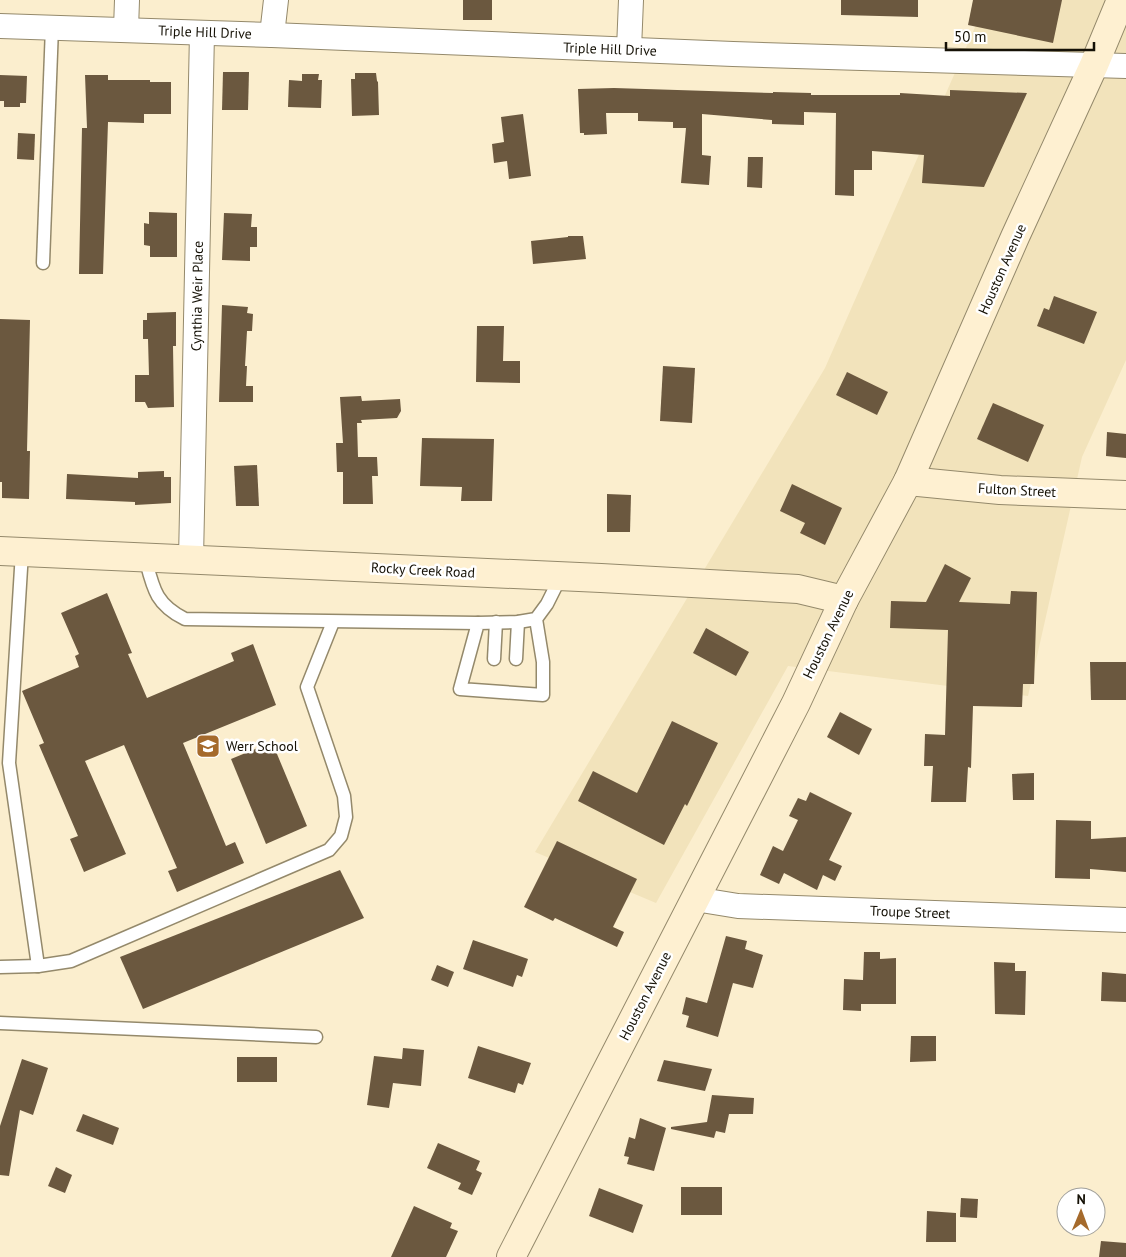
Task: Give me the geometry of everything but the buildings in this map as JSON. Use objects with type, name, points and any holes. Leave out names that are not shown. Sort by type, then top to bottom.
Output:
[{"type":"street","points":[[126,29],[127,0]]},
{"type":"street","points":[[272,35],[276,0]]},
{"type":"street","points":[[629,49],[631,0]]},
{"type":"street","name":"Houston Avenue","points":[[511,1257],[796,702],[844,600],[908,482],[1015,237],[1094,65],[1121,0]]},
{"type":"street","name":"Triple Hill Drive","points":[[0,26],[1126,66]]},
{"type":"street","name":"Cynthia Weir Place","points":[[191,560],[202,33]]},
{"type":"street","name":"Fulton Street","points":[[908,482],[1000,490],[1126,495]]},
{"type":"street","name":"Rocky Creek Road","points":[[11,551],[561,576],[798,589],[844,600]]},
{"type":"street","name":"Troupe Street","points":[[695,898],[738,906],[1126,920]]},
{"type":"lane","points":[[43,263],[52,27]]},
{"type":"lane","points":[[11,551],[4,763],[38,966]]},
{"type":"lane","points":[[145,557],[153,586],[161,602],[172,613],[185,619],[333,622],[518,622],[536,619],[547,604],[561,576]]},
{"type":"lane","points":[[478,623],[460,689],[493,686],[515,687],[543,695],[543,662],[536,619]]},
{"type":"lane","points":[[0,967],[38,966],[71,962],[329,850],[341,836],[346,817],[344,796],[307,687],[333,622]]},
{"type":"lane","points":[[494,658],[496,622]]},
{"type":"lane","points":[[516,659],[518,622]]},
{"type":"lane","points":[[0,1023],[316,1037]]},
{"type":"shaded area","points":[[987,0],[1126,0],[1126,360],[1082,457],[1028,696],[788,666],[656,903],[535,852],[825,368]]},
{"type":"place","name":"Werr School","points":[[208,746]]}]
